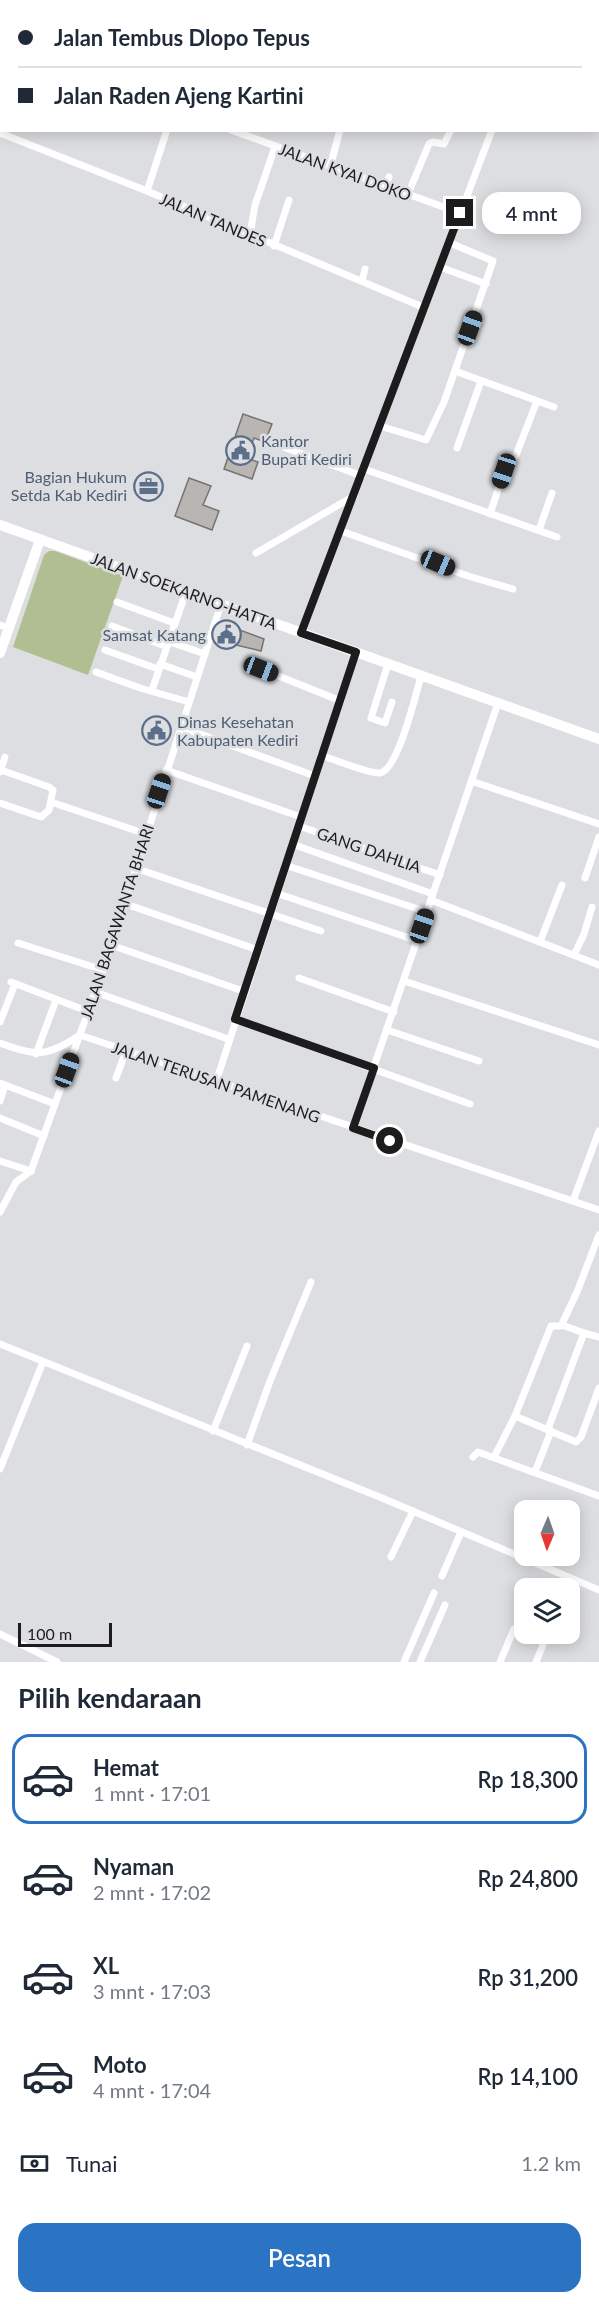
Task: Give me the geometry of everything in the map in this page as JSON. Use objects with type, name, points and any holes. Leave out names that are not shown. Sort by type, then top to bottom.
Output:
[{"type":"main road","name":"JALAN SOEKARNO-HATTA","points":[[0,525],[599,739]]},
{"type":"main road","points":[[0,653],[4,627],[40,540]]},
{"type":"street","points":[[147,191],[166,132]]},
{"type":"street","name":"JALAN KYAI DOKO","points":[[236,132],[460,213]]},
{"type":"street","points":[[254,139],[256,132]]},
{"type":"street","points":[[330,167],[339,132]]},
{"type":"street","points":[[408,195],[429,144],[433,142],[444,144],[450,132]]},
{"type":"street","points":[[301,633],[491,132]]},
{"type":"street","name":"JALAN TANDES","points":[[0,133],[147,191],[425,308]]},
{"type":"street","points":[[250,234],[255,205],[275,147]]},
{"type":"street","points":[[386,186],[389,177]]},
{"type":"street","points":[[274,246],[289,200]]},
{"type":"street","points":[[380,426],[426,440],[444,402],[493,259],[450,243]]},
{"type":"street","points":[[440,267],[486,284]]},
{"type":"street","points":[[362,281],[366,269]]},
{"type":"street","points":[[454,371],[554,407]]},
{"type":"street","points":[[458,448],[481,381]]},
{"type":"street","points":[[490,514],[504,471],[516,455],[537,401]]},
{"type":"street","points":[[286,448],[557,537]]},
{"type":"street","points":[[539,530],[552,493]]},
{"type":"street","points":[[256,553],[354,496]]},
{"type":"street","points":[[341,531],[513,589]]},
{"type":"street","points":[[152,690],[186,591]]},
{"type":"street","points":[[117,602],[174,623]]},
{"type":"street","name":"JALAN BAGAWANTA BHARI","points":[[31,1172],[103,970],[221,604]]},
{"type":"street","points":[[112,626],[205,654]]},
{"type":"street","points":[[105,650],[197,677]]},
{"type":"street","points":[[216,1082],[243,992],[356,652]]},
{"type":"street","points":[[388,664],[371,718],[385,723],[392,702]]},
{"type":"street","points":[[261,669],[341,700]]},
{"type":"street","points":[[96,672],[189,702]]},
{"type":"street","points":[[321,755],[377,773],[386,770],[396,754],[421,676]]},
{"type":"street","points":[[353,1128],[498,703]]},
{"type":"street","points":[[181,727],[315,776]]},
{"type":"street","points":[[0,803],[41,817],[49,810],[53,790],[50,787],[0,771],[4,757]]},
{"type":"street","points":[[166,770],[301,817]]},
{"type":"street","points":[[471,781],[599,824]]},
{"type":"street","points":[[51,802],[146,834]]},
{"type":"street","name":"GANG DAHLIA","points":[[299,826],[440,875]]},
{"type":"street","points":[[585,878],[599,837]]},
{"type":"street","points":[[292,844],[432,897],[599,965]]},
{"type":"street","points":[[285,865],[427,912]]},
{"type":"street","points":[[135,868],[321,931]]},
{"type":"street","points":[[540,942],[562,885]]},
{"type":"street","points":[[276,893],[417,940]]},
{"type":"street","points":[[123,903],[258,950]]},
{"type":"street","points":[[574,956],[584,934],[592,907]]},
{"type":"street","points":[[18,944],[103,970]]},
{"type":"street","points":[[111,945],[243,992]]},
{"type":"street","points":[[299,978],[393,1012]]},
{"type":"street","points":[[404,981],[599,1045]]},
{"type":"street","points":[[0,1022],[13,983],[87,1011]]},
{"type":"street","points":[[95,992],[228,1039]]},
{"type":"street","points":[[36,1054],[56,1000]]},
{"type":"street","points":[[235,1019],[470,1104]]},
{"type":"street","points":[[387,1030],[479,1061]]},
{"type":"street","points":[[0,1043],[36,1054],[63,1047],[80,1035]]},
{"type":"street","name":"JALAN TERUSAN PAMENANG","points":[[80,1035],[599,1210]]},
{"type":"street","points":[[116,1078],[126,1051]]},
{"type":"street","points":[[0,1101],[2,1084],[55,1104]]},
{"type":"street","points":[[0,1118],[44,1136]]},
{"type":"street","points":[[573,1202],[599,1131]]},
{"type":"street","points":[[0,1161],[31,1172]]},
{"type":"street","points":[[0,1212],[16,1182],[31,1172]]},
{"type":"street","points":[[562,1325],[578,1292],[599,1235]]},
{"type":"street","points":[[248,1445],[270,1381],[311,1282]]},
{"type":"street","points":[[494,1457],[515,1416],[553,1325],[562,1325],[599,1336]]},
{"type":"street","points":[[535,1472],[584,1333]]},
{"type":"street","points":[[0,1344],[413,1511],[599,1590]]},
{"type":"street","points":[[213,1431],[247,1346]]},
{"type":"street","points":[[0,1469],[44,1362]]},
{"type":"street","points":[[515,1416],[572,1442],[578,1441],[596,1403],[599,1388]]},
{"type":"street","points":[[474,1454],[494,1457],[599,1496]]},
{"type":"street","points":[[391,1557],[413,1511]]},
{"type":"street","points":[[442,1576],[461,1532]]},
{"type":"street","points":[[404,1662],[434,1593]]},
{"type":"street","points":[[420,1662],[445,1605]]},
{"type":"street","points":[[500,1662],[514,1629]]},
{"type":"street","points":[[0,1634],[57,1662]]},
{"type":"street","points":[[536,1662],[543,1644]]},
{"type":"green space","points":[[49,551],[55,551],[123,576],[88,675],[13,647],[44,555]]},
{"type":"building","name":"Kantor Bupati Kediri","points":[[243,414],[272,424],[265,442],[254,438],[246,458],[258,462],[252,479],[224,469]]},
{"type":"building","points":[[189,478],[211,486],[203,505],[219,511],[212,530],[175,516]]},
{"type":"building","points":[[221,623],[264,639],[261,651],[215,640]]},
{"type":"place","name":"Kantor Bupati Kediri","points":[[240,450]]},
{"type":"place","name":"Bagian Hukum Setda Kab Kediri","points":[[148,486]]},
{"type":"place","name":"Samsat Katang","points":[[227,635]]},
{"type":"place","name":"Dinas Kesehatan Kabupaten Kediri","points":[[156,731]]},
{"type":"route","points":[[390,1141],[353,1128],[374,1068],[235,1019],[356,652],[301,633],[460,213]]}]
